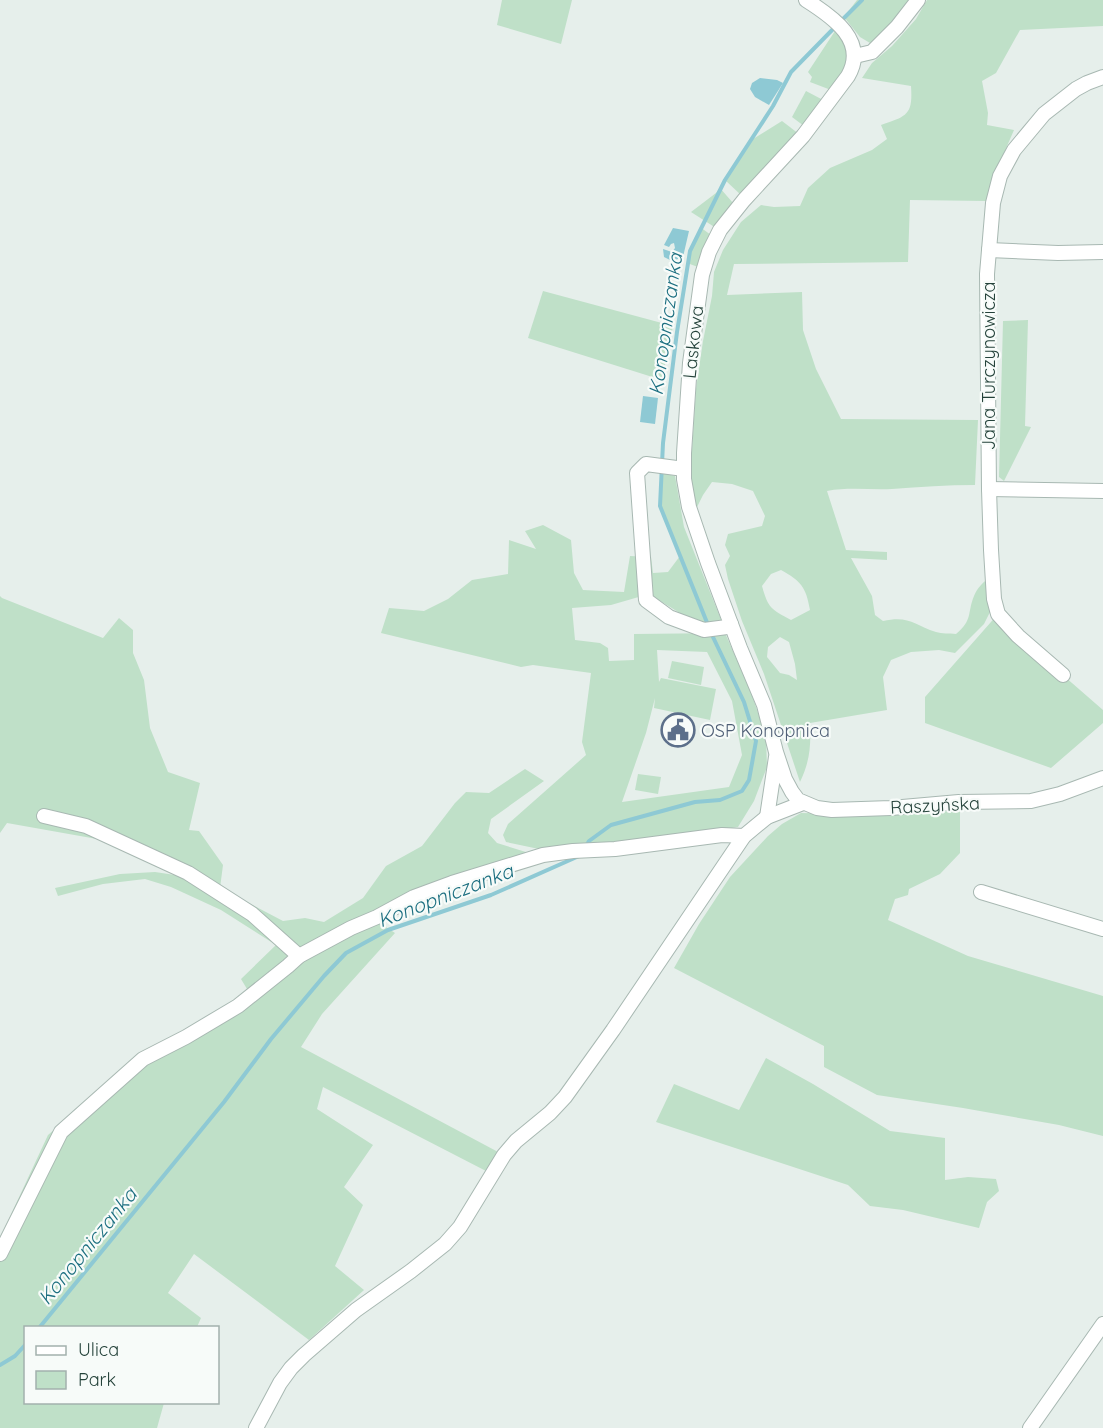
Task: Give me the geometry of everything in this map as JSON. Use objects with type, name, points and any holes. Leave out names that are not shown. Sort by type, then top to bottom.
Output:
[{"type":"street","points":[[806,0],[836,22],[850,39],[855,56],[872,52],[897,27],[918,0]]},
{"type":"street","name":"Laskowa","points":[[803,803],[789,786],[776,752],[764,705],[731,624],[692,516],[685,488],[684,453],[691,347],[702,274],[709,252],[720,230],[824,110],[848,76],[855,56]]},
{"type":"street","name":"Jana Turczynowicza","points":[[1063,675],[1018,636],[998,614],[994,599],[989,489],[987,296],[989,250],[993,203],[1000,176],[1014,150],[1044,114],[1076,89],[1103,77]]},
{"type":"street","points":[[989,250],[1103,252]]},
{"type":"street","points":[[684,470],[646,464],[637,473],[646,600],[669,617],[704,630],[728,627],[731,624]]},
{"type":"street","points":[[989,489],[1103,491]]},
{"type":"street","name":"Laskowa","points":[[767,817],[776,752]]},
{"type":"street","name":"Raszyńska","points":[[803,803],[832,810],[959,802],[1031,801],[1060,794],[1103,778]]},
{"type":"street","points":[[256,1428],[280,1383],[303,1355],[356,1310],[445,1244],[460,1227],[504,1155],[516,1141],[550,1113],[565,1097],[744,836],[767,817],[803,803]]},
{"type":"street","points":[[44,816],[86,826],[188,873],[252,914],[299,956]]},
{"type":"street","points":[[0,1254],[61,1132],[143,1059],[238,1006],[299,956],[414,897],[463,879],[543,855],[615,849],[722,835],[744,836]]},
{"type":"street","points":[[981,892],[1103,929]]},
{"type":"street","points":[[1030,1428],[1103,1324]]},
{"type":"green space","points":[[502,0],[572,0],[561,44],[497,25]]},
{"type":"green space","points":[[857,0],[910,0],[882,36],[870,43],[860,37],[844,17]]},
{"type":"green space","points":[[927,0],[1103,0],[1103,26],[1020,30],[996,73],[982,81],[988,113],[987,125],[1014,130],[986,201],[910,200],[908,262],[734,264],[727,295],[802,292],[803,330],[816,369],[841,419],[978,420],[975,485],[827,491],[846,550],[887,552],[887,560],[851,558],[872,596],[875,615],[883,621],[905,620],[936,632],[956,634],[965,625],[977,590],[989,577],[992,608],[984,624],[955,653],[939,650],[911,652],[891,660],[883,677],[887,710],[810,723],[809,753],[800,782],[764,674],[742,621],[725,565],[730,556],[725,545],[728,534],[762,526],[765,516],[753,491],[732,484],[712,482],[697,507],[692,501],[690,481],[696,389],[703,341],[712,296],[714,272],[723,250],[741,222],[761,205],[800,206],[808,188],[830,168],[872,150],[887,139],[881,125],[897,119],[909,109],[911,86],[862,78],[872,63],[892,46],[916,19]],"holes":[[[781,570],[793,578],[804,590],[810,610],[791,620],[771,607],[762,586],[771,574]],[[780,637],[789,642],[797,680],[780,673],[767,657],[768,647]]]},
{"type":"green space","points":[[835,31],[846,46],[849,57],[844,72],[831,90],[810,82],[812,77],[808,72]]},
{"type":"green space","points":[[806,91],[825,101],[804,126],[792,117]]},
{"type":"green space","points":[[782,121],[799,134],[742,196],[725,180],[753,139]]},
{"type":"green space","points":[[720,188],[733,203],[716,228],[691,212]]},
{"type":"green space","points":[[700,227],[711,235],[698,267],[687,263]]},
{"type":"green space","points":[[543,291],[673,326],[662,380],[528,338]]},
{"type":"green space","points":[[1028,320],[1025,426],[1031,427],[1004,481],[999,477],[1003,321]]},
{"type":"green space","points":[[662,473],[675,476],[684,527],[722,622],[709,626],[696,623],[649,594],[611,605],[572,608],[575,640],[600,643],[608,648],[609,661],[634,660],[634,634],[725,633],[751,692],[766,737],[767,767],[754,801],[738,827],[593,847],[539,849],[506,842],[503,835],[508,824],[586,755],[582,742],[591,673],[533,665],[521,667],[381,633],[389,608],[424,611],[448,599],[472,580],[508,574],[509,540],[536,549],[525,531],[543,525],[571,540],[574,573],[583,590],[624,592],[630,556],[651,557],[653,573],[668,572],[680,556],[660,506]],"holes":[[[657,650],[707,652],[732,701],[742,755],[729,787],[622,802],[646,733],[655,698],[654,708],[710,720],[716,689],[661,678],[659,682]]]},
{"type":"green space","points":[[0,596],[103,638],[119,618],[133,630],[133,653],[144,680],[150,728],[168,772],[200,783],[189,830],[199,831],[223,865],[220,888],[283,921],[305,918],[324,922],[363,898],[386,866],[422,846],[466,792],[489,793],[525,769],[544,781],[491,819],[488,833],[497,843],[529,853],[420,887],[408,908],[381,924],[395,933],[322,1014],[301,1047],[500,1153],[486,1171],[323,1087],[317,1109],[373,1145],[344,1187],[363,1205],[335,1266],[364,1290],[309,1340],[194,1254],[168,1293],[201,1318],[197,1326],[24,1326],[24,1404],[164,1404],[157,1428],[0,1428],[0,1238],[48,1135],[131,1060],[231,1005],[247,989],[241,979],[276,945],[221,910],[171,887],[145,879],[103,884],[58,896],[55,888],[120,874],[155,872],[175,875],[97,839],[7,823],[0,833]]},
{"type":"green space","points":[[998,614],[1018,636],[1103,710],[1103,723],[1051,768],[925,723],[925,697]]},
{"type":"green space","points":[[672,661],[704,667],[701,685],[668,678]]},
{"type":"green space","points":[[638,774],[661,777],[658,794],[635,790]]},
{"type":"green space","points":[[960,809],[960,853],[940,874],[909,889],[908,895],[895,899],[888,920],[968,956],[1103,996],[1103,1136],[1059,1125],[877,1095],[824,1067],[824,1046],[674,968],[730,877],[768,836],[782,824],[801,813],[906,815]]},
{"type":"green space","points":[[766,1058],[890,1131],[945,1138],[945,1180],[968,1177],[996,1179],[999,1191],[987,1202],[979,1228],[903,1210],[870,1206],[848,1185],[656,1122],[674,1084],[739,1110]]},
{"type":"water","points":[[760,78],[783,83],[769,105],[755,97],[750,89],[752,83]]},
{"type":"water","points":[[673,228],[689,231],[683,257],[672,261],[664,257],[663,249],[672,252],[675,248],[674,243],[669,247],[664,245]]},
{"type":"water","points":[[643,396],[658,398],[655,424],[640,422]]},
{"type":"waterway","name":"Konopniczanka","points":[[841,21],[862,0]]},
{"type":"waterway","name":"Konopniczanka","points":[[708,625],[660,506],[663,443],[690,251],[725,180],[773,106],[791,72],[836,26]]},
{"type":"waterway","name":"Konopniczanka","points":[[585,848],[589,841],[611,825],[695,802],[720,800],[742,791],[749,780],[756,741],[744,702],[712,635]]},
{"type":"waterway","name":"Konopniczanka","points":[[41,1326],[224,1102],[271,1039],[346,953],[388,930],[491,895],[579,856]]},
{"type":"waterway","name":"Konopniczanka","points":[[0,1365],[15,1356],[24,1346]]},
{"type":"place","name":"OSP Konopnica","points":[[678,730]]}]
